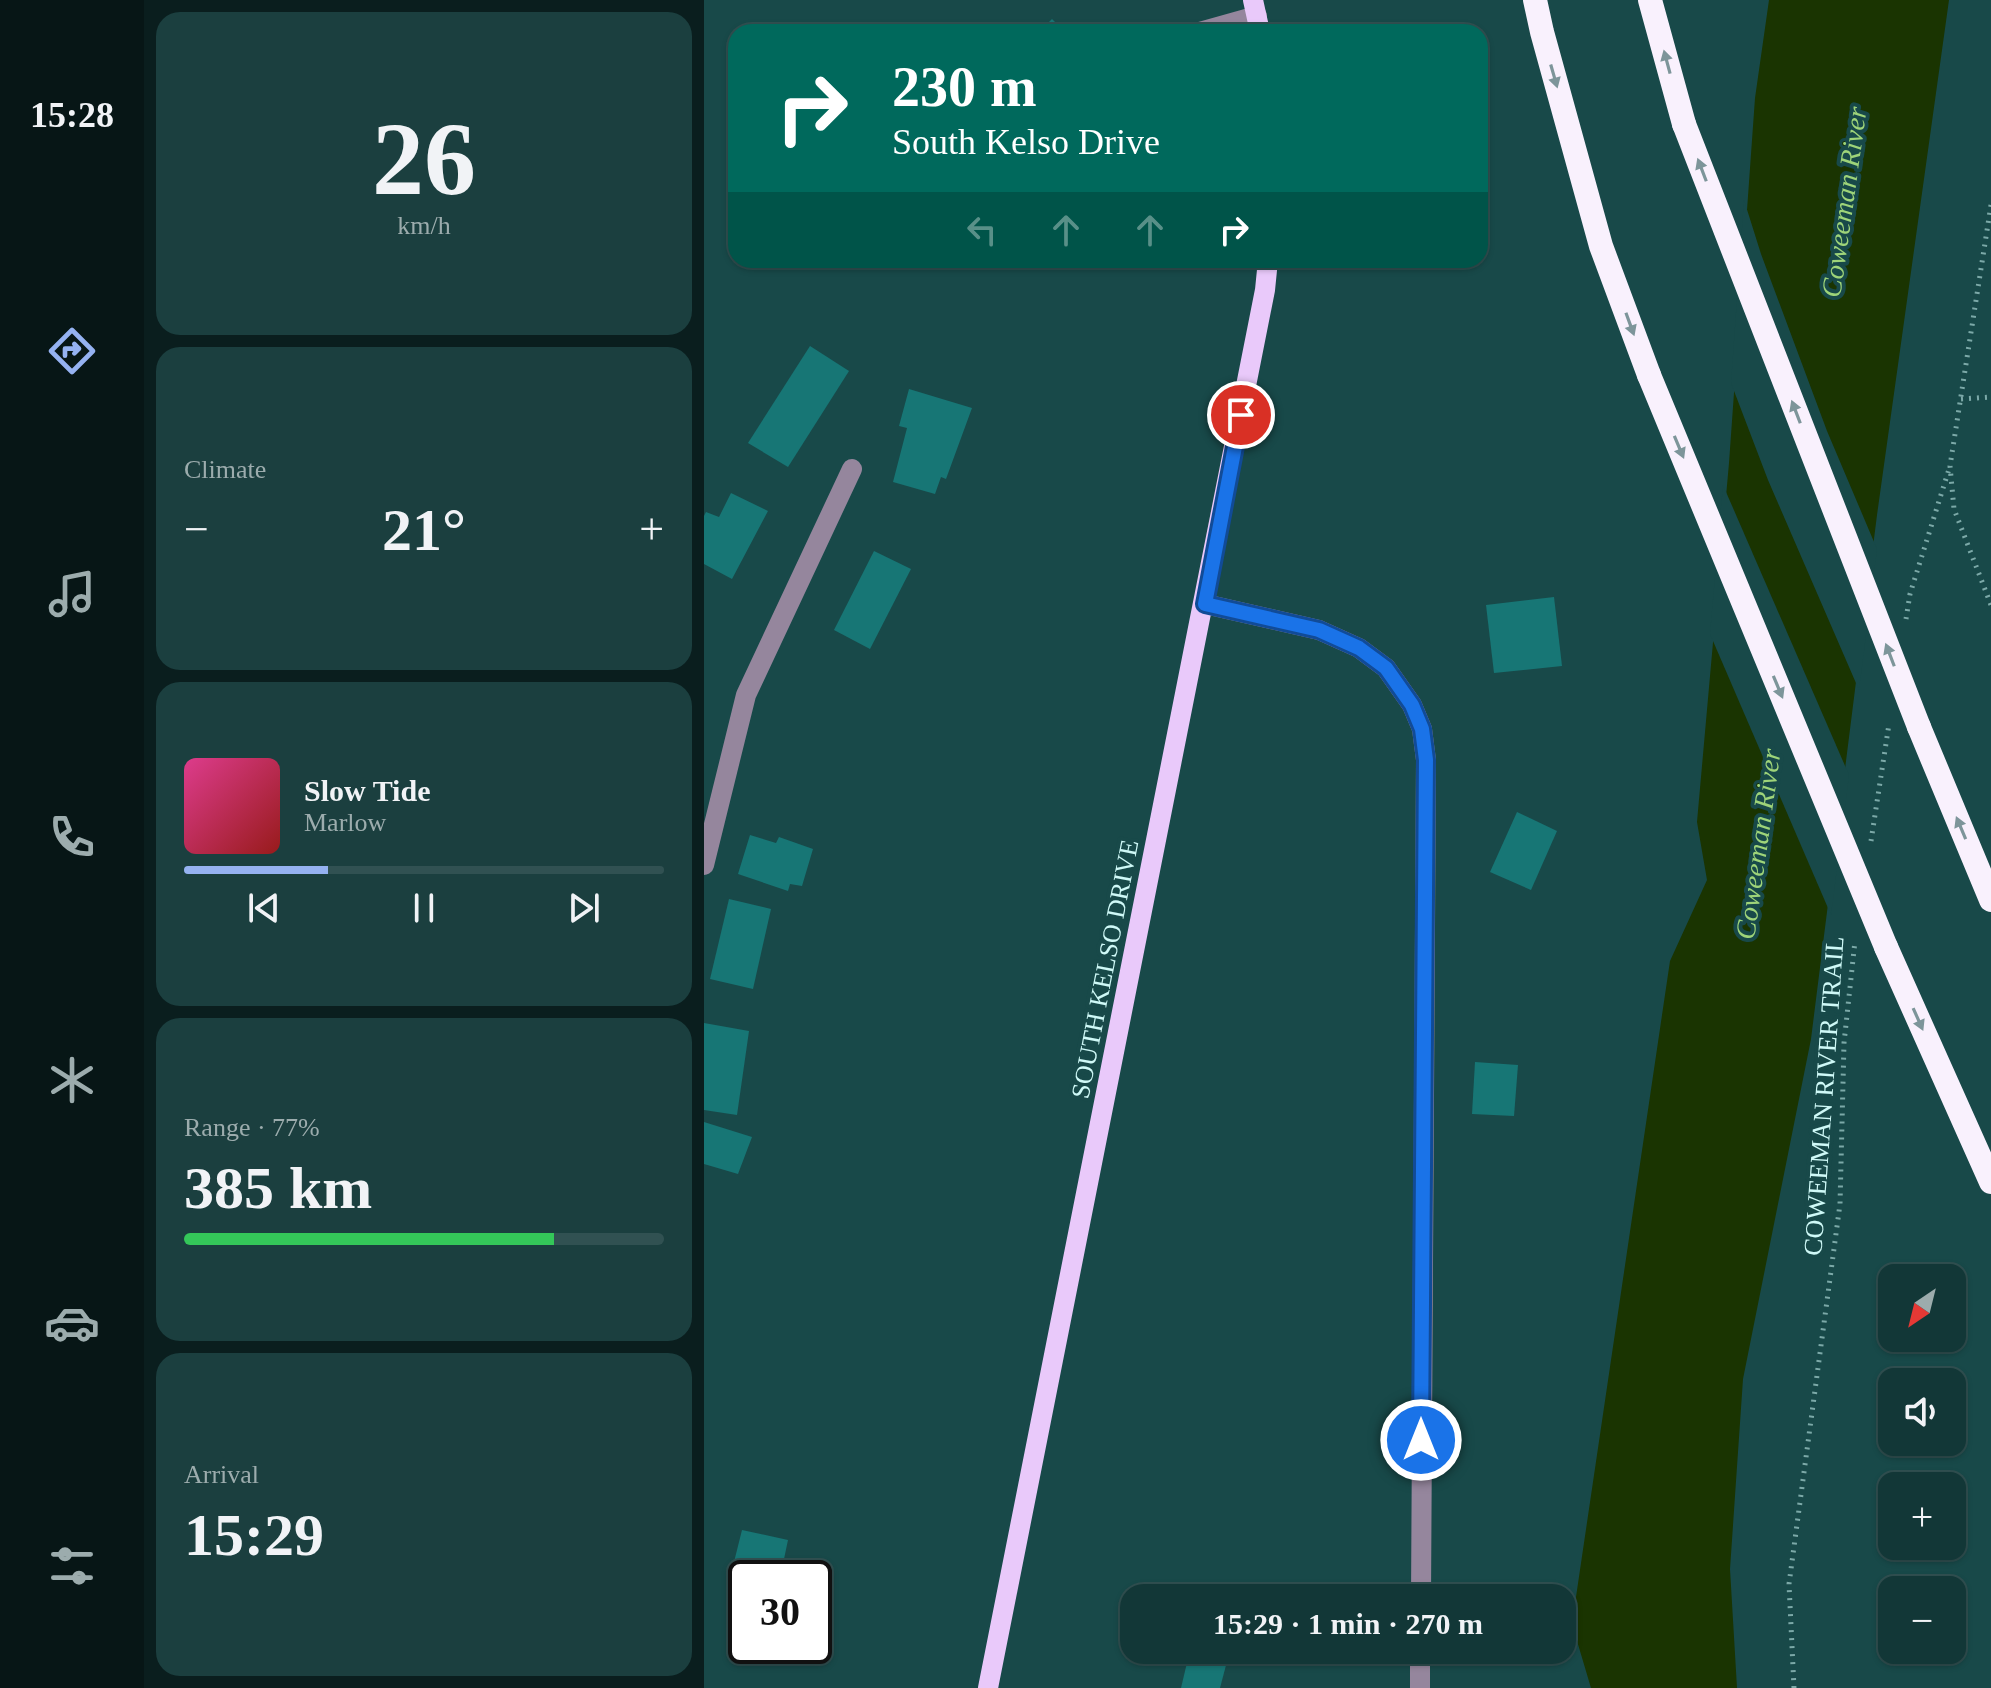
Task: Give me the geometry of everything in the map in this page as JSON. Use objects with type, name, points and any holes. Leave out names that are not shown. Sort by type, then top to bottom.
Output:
[{"type":"highway","points":[[1535,0],[1601,246],[1649,375],[1886,947],[1991,1182]]},
{"type":"highway","points":[[1650,0],[1684,124],[1919,727],[1991,900]]},
{"type":"main road","name":"SOUTH KELSO DRIVE","points":[[988,1688],[1205,604],[1267,268]]},
{"type":"street","points":[[1228,24],[1257,16]]},
{"type":"street","points":[[704,865],[746,695],[852,469]]},
{"type":"street","points":[[1205,604],[1319,630],[1359,648],[1386,668],[1412,705],[1422,729],[1426,760],[1421,1584]]},
{"type":"street","points":[[1420,1664],[1420,1688]]},
{"type":"path","points":[[1905,625],[1910,594],[1950,466],[1991,205]]},
{"type":"path","points":[[1961,399],[1991,397]]},
{"type":"path","points":[[1950,466],[1954,509],[1991,605]]},
{"type":"path","points":[[1869,851],[1890,716]]},
{"type":"path","name":"COWEEMAN RIVER TRAIL","points":[[1794,1688],[1789,1584],[1840,1204],[1844,1043],[1856,939]]},
{"type":"water","name":"Coweeman River","points":[[1769,0],[1949,0],[1877,515],[1811,1039],[1743,1379],[1730,1569],[1737,1688],[1591,1688],[1576,1637],[1576,1597],[1670,961],[1707,880],[1697,822],[1729,463],[1755,98]]},
{"type":"pier","points":[[1744,200],[1827,431],[1877,549],[1859,690],[1768,480],[1731,383]]},
{"type":"pier","points":[[1723,485],[1849,775],[1831,915],[1710,634]]},
{"type":"building","points":[[810,346],[849,371],[788,467],[748,443]]},
{"type":"building","points":[[909,389],[972,408],[946,479],[941,477],[935,494],[893,482],[907,428],[899,426]]},
{"type":"building","points":[[731,493],[768,511],[732,579],[704,564],[704,516],[706,512],[719,517]]},
{"type":"building","points":[[874,551],[911,569],[870,649],[834,630]]},
{"type":"building","points":[[1554,597],[1562,666],[1494,673],[1486,605]]},
{"type":"building","points":[[1517,812],[1557,831],[1531,890],[1490,872]]},
{"type":"building","points":[[750,835],[776,843],[779,837],[813,849],[802,886],[790,884],[788,891],[738,874]]},
{"type":"building","points":[[729,899],[771,909],[753,989],[710,979]]},
{"type":"building","points":[[704,1023],[749,1031],[737,1115],[704,1110]]},
{"type":"building","points":[[1475,1062],[1518,1065],[1514,1116],[1472,1114]]},
{"type":"building","points":[[704,1122],[752,1137],[738,1174],[704,1164]]},
{"type":"building","points":[[742,1530],[788,1540],[784,1560],[734,1560]]},
{"type":"building","points":[[1187,1664],[1226,1664],[1220,1688],[1181,1688]]},
{"type":"route","points":[[1241,415],[1205,604],[1319,630],[1359,648],[1386,668],[1412,705],[1422,729],[1426,760],[1421,1440]]}]
